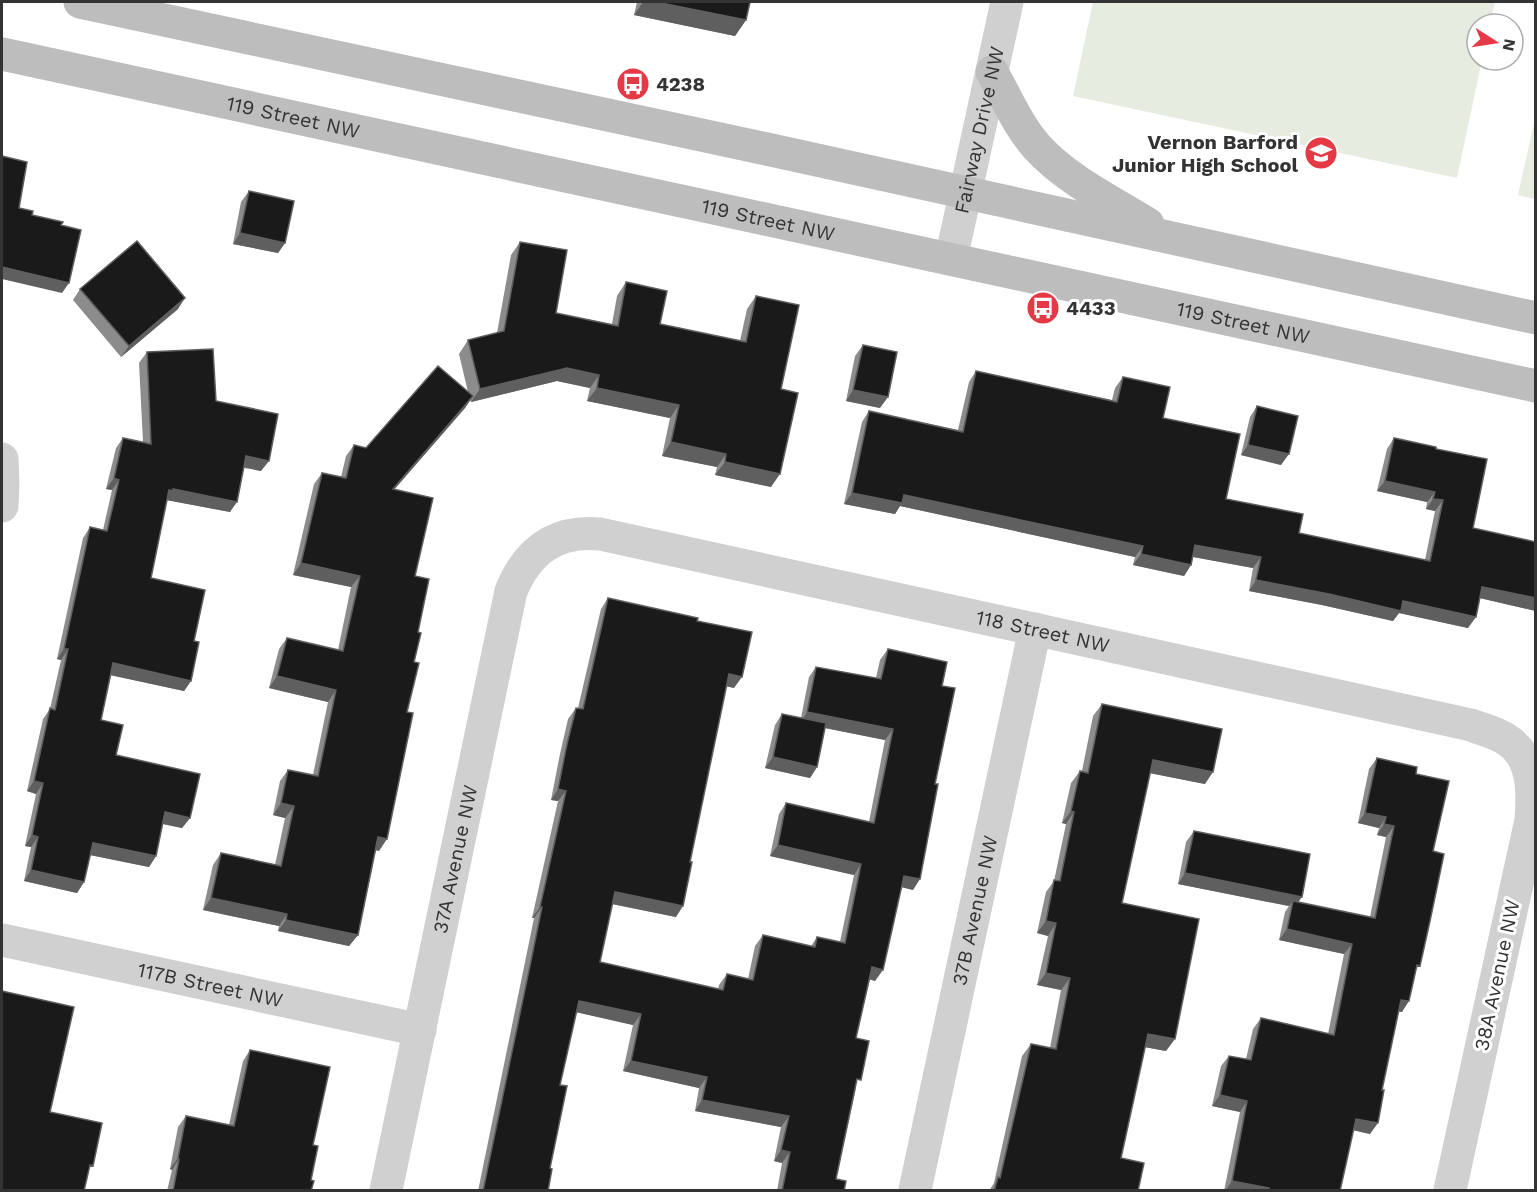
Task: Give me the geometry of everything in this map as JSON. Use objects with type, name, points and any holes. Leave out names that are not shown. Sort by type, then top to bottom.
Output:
[{"type":"main road","points":[[80,2],[762,148],[1536,318]]},
{"type":"main road","name":"119 Street NW","points":[[2,54],[1536,386]]},
{"type":"main road","points":[[992,72],[1013,111],[1037,147],[1068,173],[1167,236]]},
{"type":"street","name":"Fairway Drive NW","points":[[951,259],[1007,2]]},
{"type":"street","points":[[2,459],[2,506]]},
{"type":"street","name":"118 Street NW","points":[[551,542],[585,533],[600,534],[1471,726],[1494,733],[1511,742],[1524,760]]},
{"type":"street","name":"37A Avenue NW","points":[[386,1191],[511,591],[519,572],[534,553],[551,542]]},
{"type":"street","name":"37B Avenue NW","points":[[915,1191],[1035,629]]},
{"type":"street","name":"38A Avenue NW","points":[[1450,1191],[1531,820],[1533,797],[1531,778],[1524,760]]},
{"type":"street","name":"117B Street NW","points":[[2,940],[420,1030]]},
{"type":"shaded area","points":[[1093,2],[1495,2],[1493,12],[1465,12],[1465,72],[1479,72],[1457,178],[1073,96]]},
{"type":"shaded area","points":[[1535,119],[1536,199],[1518,195]]},
{"type":"building","points":[[656,2],[750,2],[746,20]]},
{"type":"building","points":[[2,156],[27,162],[19,208],[33,211],[32,215],[63,222],[61,225],[81,230],[69,283],[2,267]]},
{"type":"building","points":[[249,191],[294,201],[285,243],[240,233]]},
{"type":"building","points":[[137,241],[185,298],[129,346],[80,289]]},
{"type":"building","points":[[520,242],[567,250],[556,313],[618,326],[626,282],[667,291],[660,324],[746,342],[756,296],[799,305],[781,389],[798,393],[780,474],[725,462],[726,454],[671,442],[679,405],[597,388],[599,375],[567,368],[480,389],[468,340],[504,331]]},
{"type":"building","points":[[863,345],[897,352],[888,397],[853,390]]},
{"type":"building","points":[[213,349],[216,401],[278,414],[269,461],[246,456],[237,502],[169,490],[151,578],[205,590],[194,641],[199,642],[191,681],[113,663],[101,720],[123,725],[116,755],[200,774],[190,818],[165,812],[156,856],[93,843],[84,882],[31,870],[38,837],[32,835],[43,783],[34,781],[50,708],[55,710],[68,649],[64,649],[90,527],[107,531],[119,480],[114,478],[123,438],[151,444],[147,352]]},
{"type":"building","points":[[438,366],[473,396],[393,489],[433,498],[415,576],[429,579],[414,662],[419,663],[407,712],[413,713],[387,839],[378,837],[358,935],[286,920],[287,914],[211,898],[221,853],[281,866],[294,806],[281,803],[288,770],[318,776],[336,690],[277,676],[287,638],[343,651],[360,576],[301,563],[322,473],[346,478],[354,445],[366,448]]},
{"type":"building","points":[[976,371],[1117,402],[1123,377],[1170,387],[1163,418],[1240,434],[1226,499],[1303,514],[1299,533],[1430,561],[1443,500],[1433,499],[1435,492],[1385,481],[1394,438],[1487,459],[1473,528],[1536,542],[1536,598],[1482,587],[1476,617],[1403,601],[1401,611],[1256,580],[1261,557],[1195,545],[1191,565],[1141,554],[1143,546],[904,495],[902,503],[852,493],[869,411],[963,432]]},
{"type":"building","points":[[1257,406],[1298,416],[1289,454],[1248,445]]},
{"type":"building","points":[[608,598],[698,618],[697,621],[752,632],[742,677],[729,674],[683,906],[615,892],[600,962],[723,990],[727,974],[753,980],[763,935],[815,947],[817,937],[845,943],[861,864],[778,845],[786,803],[874,823],[893,729],[807,712],[816,667],[881,679],[888,649],[947,662],[942,686],[955,688],[935,784],[938,784],[920,879],[904,876],[883,970],[872,967],[856,1038],[869,1041],[861,1080],[857,1079],[836,1179],[846,1181],[844,1191],[782,1191],[790,1152],[781,1150],[789,1116],[702,1100],[707,1077],[631,1061],[641,1014],[579,1001],[560,1085],[567,1086],[550,1168],[552,1169],[548,1191],[483,1191],[542,907],[540,907],[566,791],[558,789],[567,744],[576,708],[583,709]]},
{"type":"building","points":[[1102,704],[1222,729],[1213,772],[1153,760],[1122,903],[1199,919],[1175,1039],[1148,1034],[1121,1158],[1144,1163],[1138,1191],[994,1191],[998,1177],[1000,1178],[1031,1044],[1056,1049],[1070,978],[1046,973],[1056,923],[1046,921],[1054,880],[1060,881],[1080,771],[1088,773]]},
{"type":"building","points":[[782,714],[826,723],[817,767],[773,757]]},
{"type":"building","points":[[1377,758],[1417,767],[1416,774],[1449,781],[1433,851],[1444,854],[1420,966],[1417,965],[1409,1001],[1401,1000],[1382,1090],[1384,1090],[1378,1123],[1356,1119],[1340,1191],[1268,1191],[1269,1188],[1232,1181],[1247,1101],[1220,1095],[1229,1056],[1251,1060],[1261,1018],[1334,1035],[1352,944],[1287,929],[1293,901],[1375,918],[1394,826],[1384,824],[1386,817],[1365,813]]},
{"type":"building","points":[[1194,831],[1310,854],[1302,897],[1185,873]]},
{"type":"building","points":[[2,991],[74,1007],[50,1112],[102,1123],[93,1166],[90,1165],[84,1191],[2,1191]]},
{"type":"building","points":[[250,1050],[330,1067],[313,1145],[318,1146],[311,1191],[173,1191],[186,1116],[234,1126]]},
{"type":"place","name":"4238","points":[[633,84]]},
{"type":"place","name":"Vernon Barford Junior High School","points":[[1321,153]]},
{"type":"place","name":"4433","points":[[1043,308]]}]
